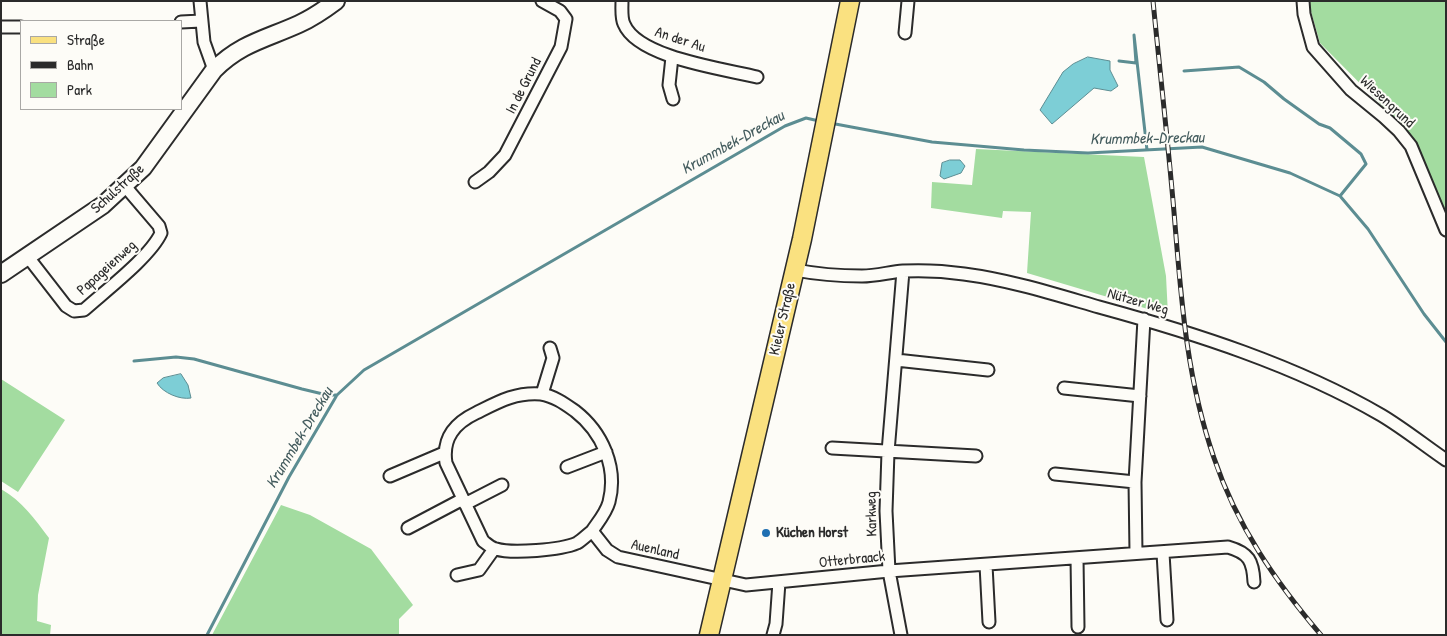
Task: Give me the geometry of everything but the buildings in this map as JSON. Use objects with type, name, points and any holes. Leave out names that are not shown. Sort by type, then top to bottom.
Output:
[{"type":"main road","name":"Kieler Straße","points":[[709,635],[795,270],[850,1]]},
{"type":"street","points":[[200,1],[204,42],[214,70]]},
{"type":"street","name":"Schulstraße","points":[[1,274],[103,205],[143,168],[214,70],[226,58],[241,48],[300,24],[336,1]]},
{"type":"street","name":"In de Grund","points":[[475,182],[489,172],[505,155],[561,47],[566,19],[560,11],[542,1]]},
{"type":"street","name":"An der Au","points":[[622,1],[624,24],[633,36],[649,48],[672,57],[758,76]]},
{"type":"street","points":[[905,33],[908,1]]},
{"type":"street","name":"Wiesengrund","points":[[1302,1],[1313,46],[1351,90],[1384,117],[1411,146],[1446,230]]},
{"type":"street","points":[[182,22],[201,21]]},
{"type":"street","points":[[1,27],[20,27]]},
{"type":"street","points":[[672,57],[669,85],[673,98]]},
{"type":"street","name":"Papageienweg","points":[[28,257],[66,306],[74,311],[84,310],[139,261],[157,242],[161,233],[159,226],[124,185]]},
{"type":"street","name":"Nützer Weg","points":[[795,270],[863,276],[903,271],[932,271],[1004,280],[1144,320],[1257,358],[1323,386],[1381,415],[1446,460]]},
{"type":"street","name":"Karkweg","points":[[901,635],[889,571],[886,511],[888,452],[903,271]]},
{"type":"street","points":[[1136,553],[1135,482],[1144,320]]},
{"type":"street","points":[[542,394],[553,358],[550,348]]},
{"type":"street","points":[[896,360],[988,370]]},
{"type":"street","points":[[1064,388],[1140,396]]},
{"type":"street","points":[[522,394],[542,394],[556,399],[583,417],[597,433],[606,452],[611,486],[609,503],[602,518],[592,531],[579,542],[567,547],[514,550],[494,549],[483,541],[446,463],[444,454],[453,429],[463,419],[507,397],[522,394]]},
{"type":"street","points":[[832,448],[976,456]]},
{"type":"street","points":[[567,467],[606,452]]},
{"type":"street","points":[[390,476],[444,454]]},
{"type":"street","points":[[1055,474],[1135,482]]},
{"type":"street","points":[[408,528],[502,485]]},
{"type":"street","name":"Auenland","points":[[592,531],[607,550],[618,558],[722,581]]},
{"type":"street","name":"Otterbraack","points":[[722,581],[746,585],[889,571],[1228,547],[1238,550],[1248,557],[1254,566],[1254,582]]},
{"type":"street","points":[[457,575],[479,570],[494,549]]},
{"type":"street","points":[[1163,552],[1167,620]]},
{"type":"street","points":[[1077,558],[1078,627]]},
{"type":"street","points":[[986,565],[989,622]]},
{"type":"street","points":[[774,635],[780,582]]},
{"type":"green space","points":[[1308,1],[1446,1],[1446,219],[1409,133],[1320,43]]},
{"type":"green space","points":[[976,149],[1144,157],[1166,276],[1168,315],[1027,273],[1031,212],[1003,211],[1002,218],[931,208],[932,182],[972,185]]},
{"type":"green space","points":[[1,379],[65,420],[18,492],[1,481]]},
{"type":"green space","points":[[1,489],[22,505],[49,538],[38,595],[37,621],[51,625],[50,635],[1,635]]},
{"type":"green space","points":[[281,505],[310,515],[371,549],[413,605],[399,619],[399,635],[212,635]]},
{"type":"water","points":[[1088,57],[1110,61],[1110,70],[1118,86],[1111,91],[1094,88],[1052,124],[1040,110],[1063,72],[1073,64]]},
{"type":"water","points":[[950,160],[960,160],[965,166],[961,173],[944,179],[940,176],[942,163]]},
{"type":"water","points":[[181,374],[188,385],[191,398],[172,395],[163,390],[157,383],[163,378]]},
{"type":"waterway","points":[[1119,61],[1136,63],[1134,35],[1147,150]]},
{"type":"waterway","points":[[1184,71],[1239,67],[1264,82],[1319,124],[1330,128],[1361,154],[1366,164],[1340,196]]},
{"type":"waterway","name":"Krummbek-Dreckau","points":[[207,635],[289,477],[337,395],[364,370],[785,126],[806,118],[819,121]]},
{"type":"waterway","name":"Krummbek-Dreckau","points":[[830,123],[932,142],[1024,150],[1088,153],[1202,147],[1290,173],[1340,196],[1368,229],[1424,314],[1446,342]]},
{"type":"waterway","points":[[134,361],[176,357],[194,359],[302,389],[327,395],[337,395]]},
{"type":"railway","points":[[1153,1],[1182,306],[1191,367],[1205,428],[1223,483],[1246,530],[1273,573],[1321,635]]},
{"type":"place","name":"Küchen Horst","points":[[766,533]]}]
